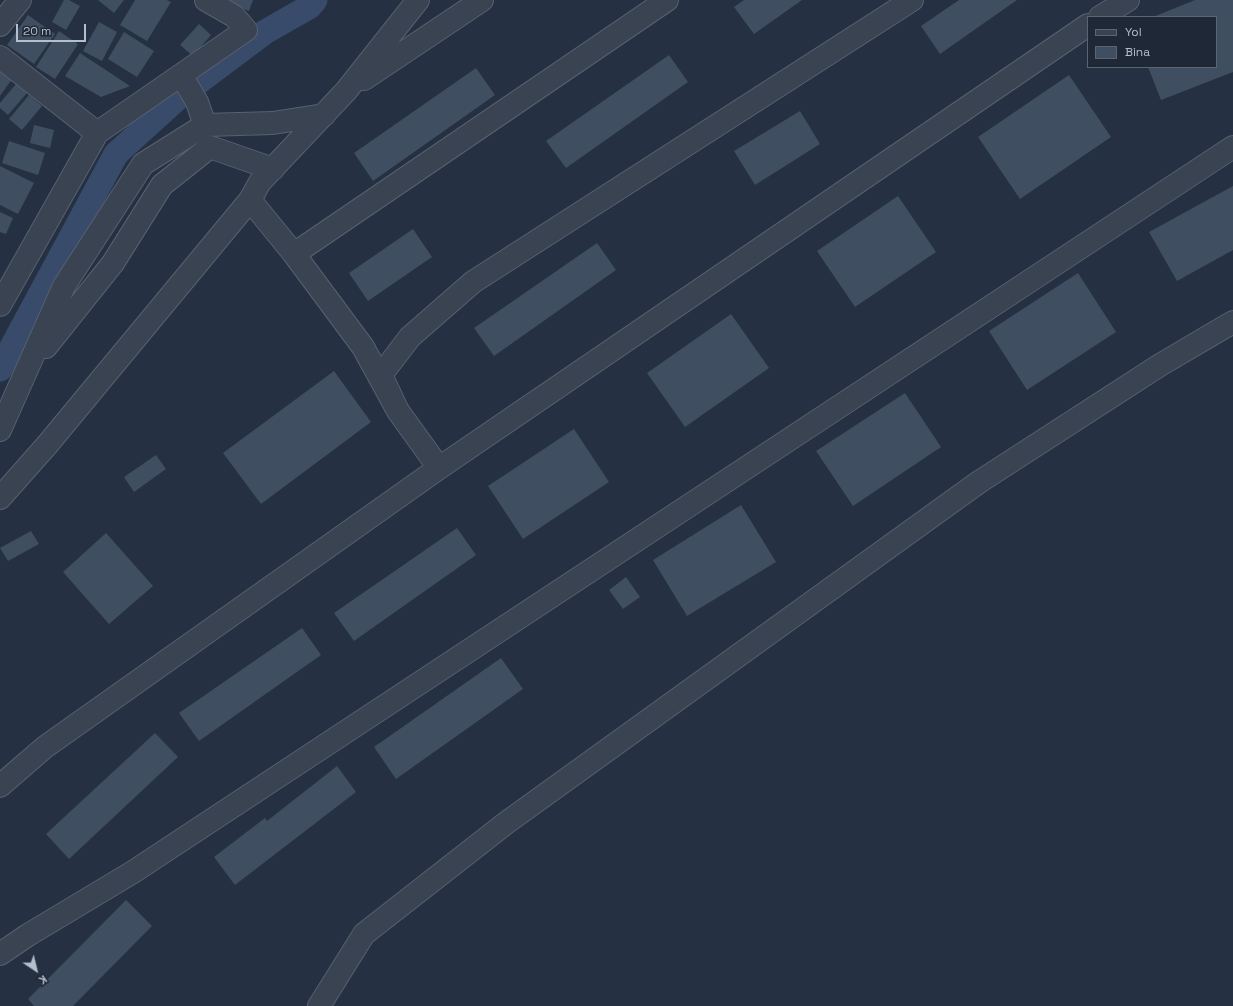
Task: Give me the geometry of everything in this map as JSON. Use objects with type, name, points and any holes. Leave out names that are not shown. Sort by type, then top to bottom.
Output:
[{"type":"street","points":[[0,25],[20,0]]},
{"type":"street","points":[[0,305],[97,133],[182,77],[246,30],[234,16],[206,0]]},
{"type":"street","points":[[0,498],[47,445],[250,200],[260,182],[346,91],[418,0]]},
{"type":"street","points":[[346,91],[482,0]]},
{"type":"street","points":[[294,254],[668,0]]},
{"type":"street","points":[[398,411],[381,375],[410,337],[473,282],[912,0]]},
{"type":"street","points":[[1102,16],[1128,0]]},
{"type":"street","points":[[0,786],[45,747],[439,468],[1087,27]]},
{"type":"street","points":[[0,56],[97,133]]},
{"type":"street","points":[[182,77],[197,102],[205,124]]},
{"type":"street","points":[[0,430],[64,286],[143,164],[205,124],[273,123],[324,114]]},
{"type":"street","points":[[27,370],[113,263],[162,185],[210,147],[273,169]]},
{"type":"street","points":[[0,954],[28,935],[133,872],[1233,147]]},
{"type":"street","points":[[250,200],[294,254],[363,347],[398,411],[439,468]]},
{"type":"street","points":[[319,1006],[364,934],[506,823],[979,482],[1160,365],[1233,322]]},
{"type":"street","points":[[0,937],[28,935]]},
{"type":"building","points":[[64,0],[69,0],[80,6],[66,30],[52,22]]},
{"type":"building","points":[[98,0],[124,0],[114,13]]},
{"type":"building","points":[[135,0],[167,0],[171,2],[147,41],[120,25]]},
{"type":"building","points":[[222,0],[253,0],[249,11]]},
{"type":"building","points":[[744,0],[802,0],[754,34],[734,7]]},
{"type":"building","points":[[959,0],[1017,0],[940,54],[921,26]]},
{"type":"building","points":[[1195,0],[1233,0],[1233,72],[1161,100],[1148,68],[1217,68],[1217,16],[1155,16]]},
{"type":"building","points":[[28,15],[55,34],[34,64],[7,45]]},
{"type":"building","points":[[99,22],[117,32],[102,61],[83,51]]},
{"type":"building","points":[[199,24],[211,35],[193,56],[180,45]]},
{"type":"building","points":[[59,31],[78,44],[55,79],[36,67]]},
{"type":"building","points":[[124,32],[154,51],[137,77],[108,59]]},
{"type":"building","points":[[80,53],[130,86],[101,97],[65,76]]},
{"type":"building","points":[[669,55],[688,82],[566,168],[546,141]]},
{"type":"building","points":[[476,68],[495,95],[373,181],[354,153]]},
{"type":"building","points":[[0,71],[12,79],[0,96]]},
{"type":"building","points":[[1069,75],[1111,137],[1020,199],[978,137]]},
{"type":"building","points":[[16,84],[27,93],[8,115],[0,108],[0,103]]},
{"type":"building","points":[[29,95],[42,106],[22,130],[9,119]]},
{"type":"building","points":[[800,111],[820,144],[755,185],[734,151]]},
{"type":"building","points":[[34,125],[54,130],[50,148],[30,143]]},
{"type":"building","points":[[9,141],[45,153],[38,175],[2,163]]},
{"type":"building","points":[[0,166],[34,183],[18,214],[0,205]]},
{"type":"building","points":[[1233,186],[1233,250],[1177,281],[1149,232]]},
{"type":"building","points":[[898,196],[936,252],[855,307],[817,251]]},
{"type":"building","points":[[0,212],[13,218],[6,234],[0,232]]},
{"type":"building","points":[[413,229],[432,257],[368,301],[349,273]]},
{"type":"building","points":[[597,243],[616,270],[494,356],[474,328]]},
{"type":"building","points":[[1078,273],[1116,332],[1027,390],[989,331]]},
{"type":"building","points":[[731,314],[769,368],[685,427],[647,373]]},
{"type":"building","points":[[334,371],[371,422],[261,504],[223,453]]},
{"type":"building","points":[[905,393],[941,447],[853,506],[816,451]]},
{"type":"building","points":[[574,429],[609,482],[523,539],[488,486]]},
{"type":"building","points":[[156,455],[166,469],[134,492],[124,477]]},
{"type":"building","points":[[741,505],[776,562],[687,616],[653,560]]},
{"type":"building","points":[[457,528],[476,555],[354,641],[334,613]]},
{"type":"building","points":[[31,531],[39,544],[8,561],[0,548]]},
{"type":"building","points":[[106,533],[153,586],[109,624],[63,572]]},
{"type":"building","points":[[626,577],[640,597],[623,609],[609,590]]},
{"type":"building","points":[[302,628],[321,655],[199,741],[179,713]]},
{"type":"building","points":[[501,658],[523,689],[396,779],[374,747]]},
{"type":"building","points":[[155,733],[178,757],[69,859],[46,834]]},
{"type":"building","points":[[337,766],[356,792],[235,885],[214,857],[265,818],[267,821]]},
{"type":"building","points":[[126,900],[152,926],[73,1006],[34,1006],[28,999]]},
{"type":"waterway","points":[[0,369],[116,154],[181,95],[265,32],[309,7],[315,0]]}]
